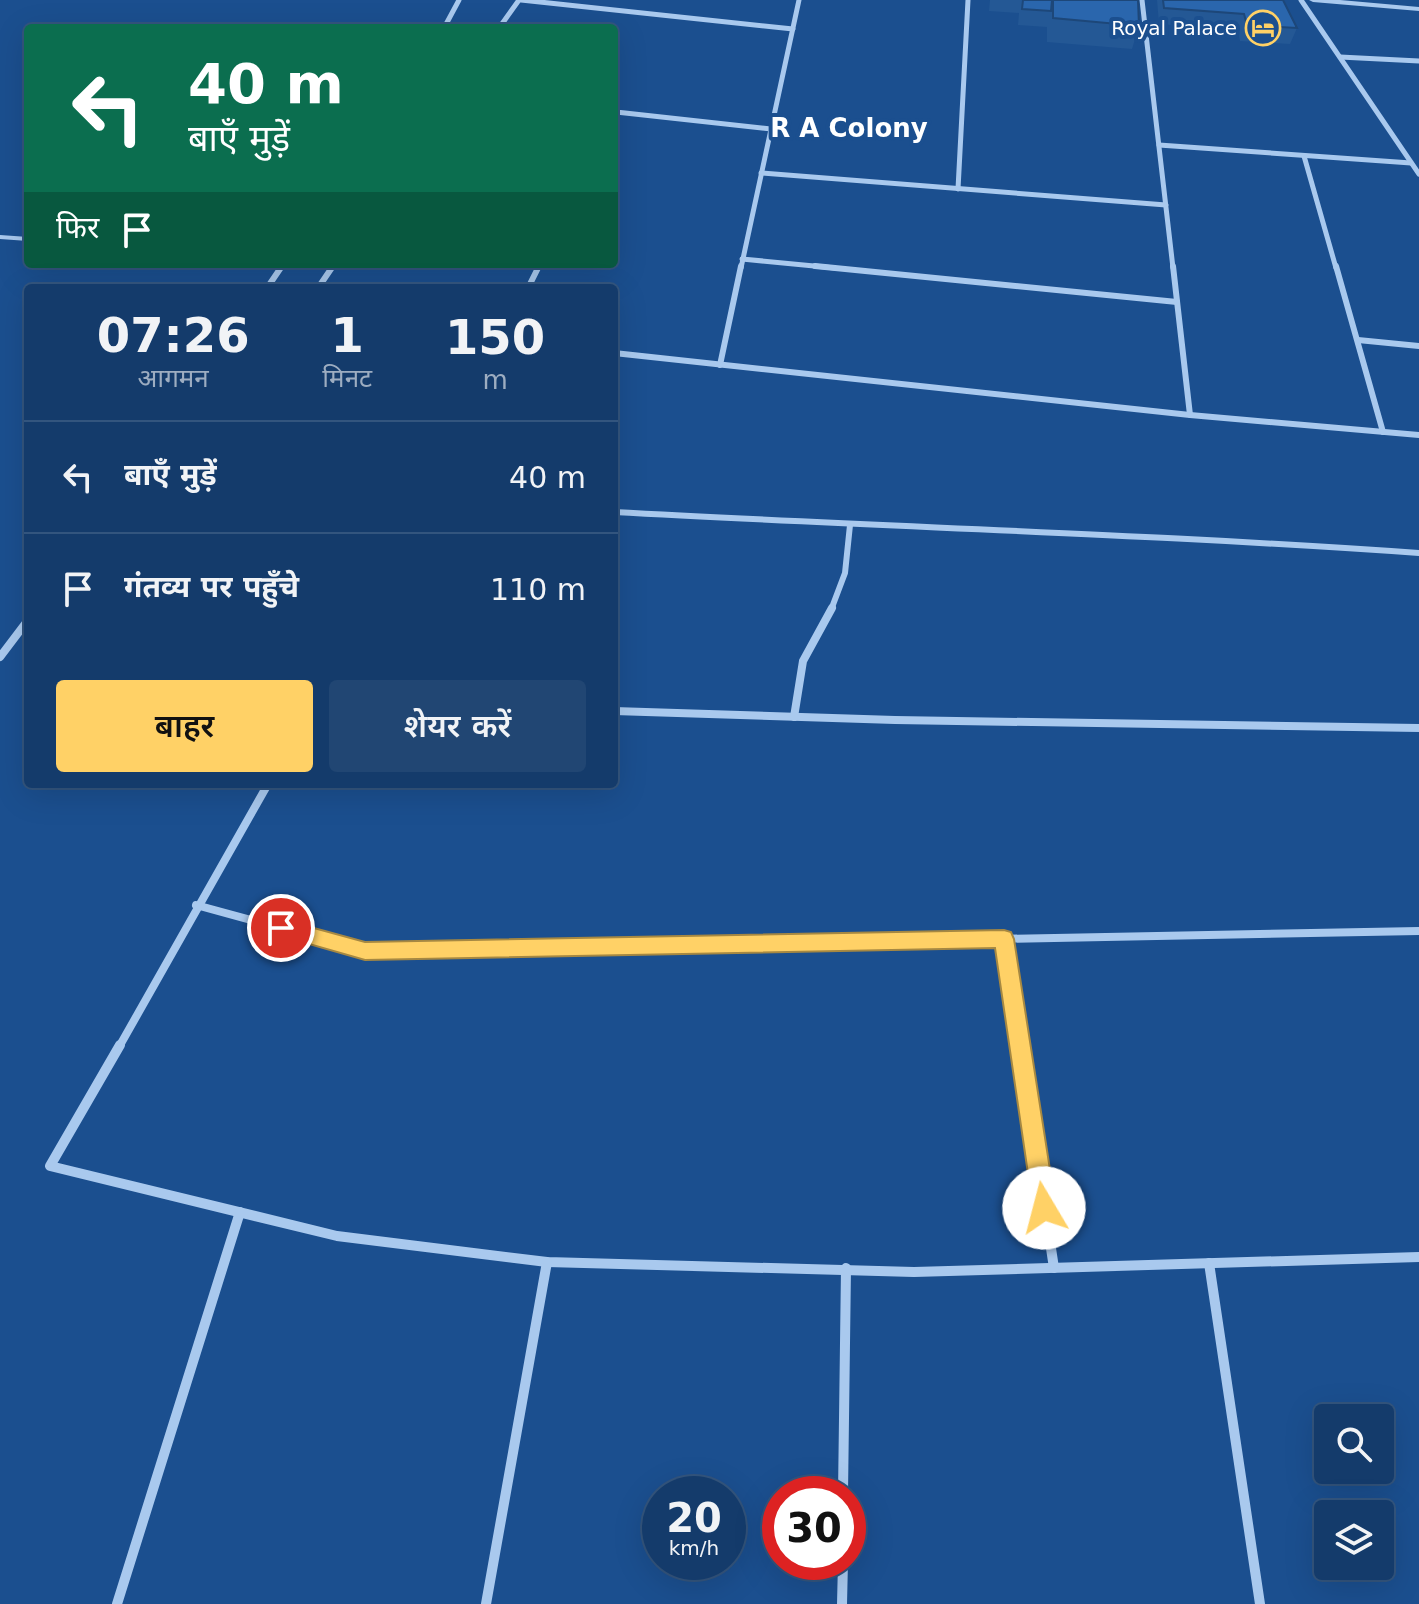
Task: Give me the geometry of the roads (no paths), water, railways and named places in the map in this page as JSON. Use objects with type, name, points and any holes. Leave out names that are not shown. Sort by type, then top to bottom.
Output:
[{"type":"street","points":[[446,24],[459,0]]},
{"type":"street","points":[[502,24],[520,0],[793,29]]},
{"type":"street","points":[[720,365],[799,0]]},
{"type":"street","points":[[958,189],[968,0]]},
{"type":"street","points":[[1142,0],[1190,415]]},
{"type":"street","points":[[1301,0],[1419,174]]},
{"type":"street","points":[[1313,0],[1419,9]]},
{"type":"street","points":[[1340,57],[1419,61]]},
{"type":"street","points":[[618,113],[771,129]]},
{"type":"street","points":[[1159,145],[1411,163]]},
{"type":"street","points":[[1304,156],[1383,432]]},
{"type":"street","points":[[761,173],[1166,205]]},
{"type":"street","points":[[742,259],[1177,302]]},
{"type":"street","points":[[1358,340],[1419,346]]},
{"type":"street","points":[[618,353],[1190,415],[1419,435]]},
{"type":"street","points":[[618,512],[850,525],[1221,539],[1419,553]]},
{"type":"street","points":[[794,717],[802,664],[810,643],[837,598],[848,556],[850,525]]},
{"type":"street","points":[[0,657],[24,625]]},
{"type":"street","points":[[618,711],[1419,728]]},
{"type":"street","points":[[266,788],[196,905],[127,1038],[50,1166],[337,1236],[547,1262],[914,1272],[1419,1257]]},
{"type":"street","points":[[196,905],[365,951],[1419,931]]},
{"type":"street","points":[[1004,939],[1054,1268]]},
{"type":"street","points":[[117,1604],[240,1212]]},
{"type":"street","points":[[486,1604],[547,1262]]},
{"type":"street","points":[[1209,1263],[1260,1604]]},
{"type":"street","points":[[843,1476],[846,1268]]},
{"type":"street","points":[[842,1604],[843,1580]]},
{"type":"lane","points":[[0,237],[24,239]]},
{"type":"place","name":"Royal Palace","points":[[1263,28]]},
{"type":"district","name":"R A Colony","points":[[849,128]]}]
